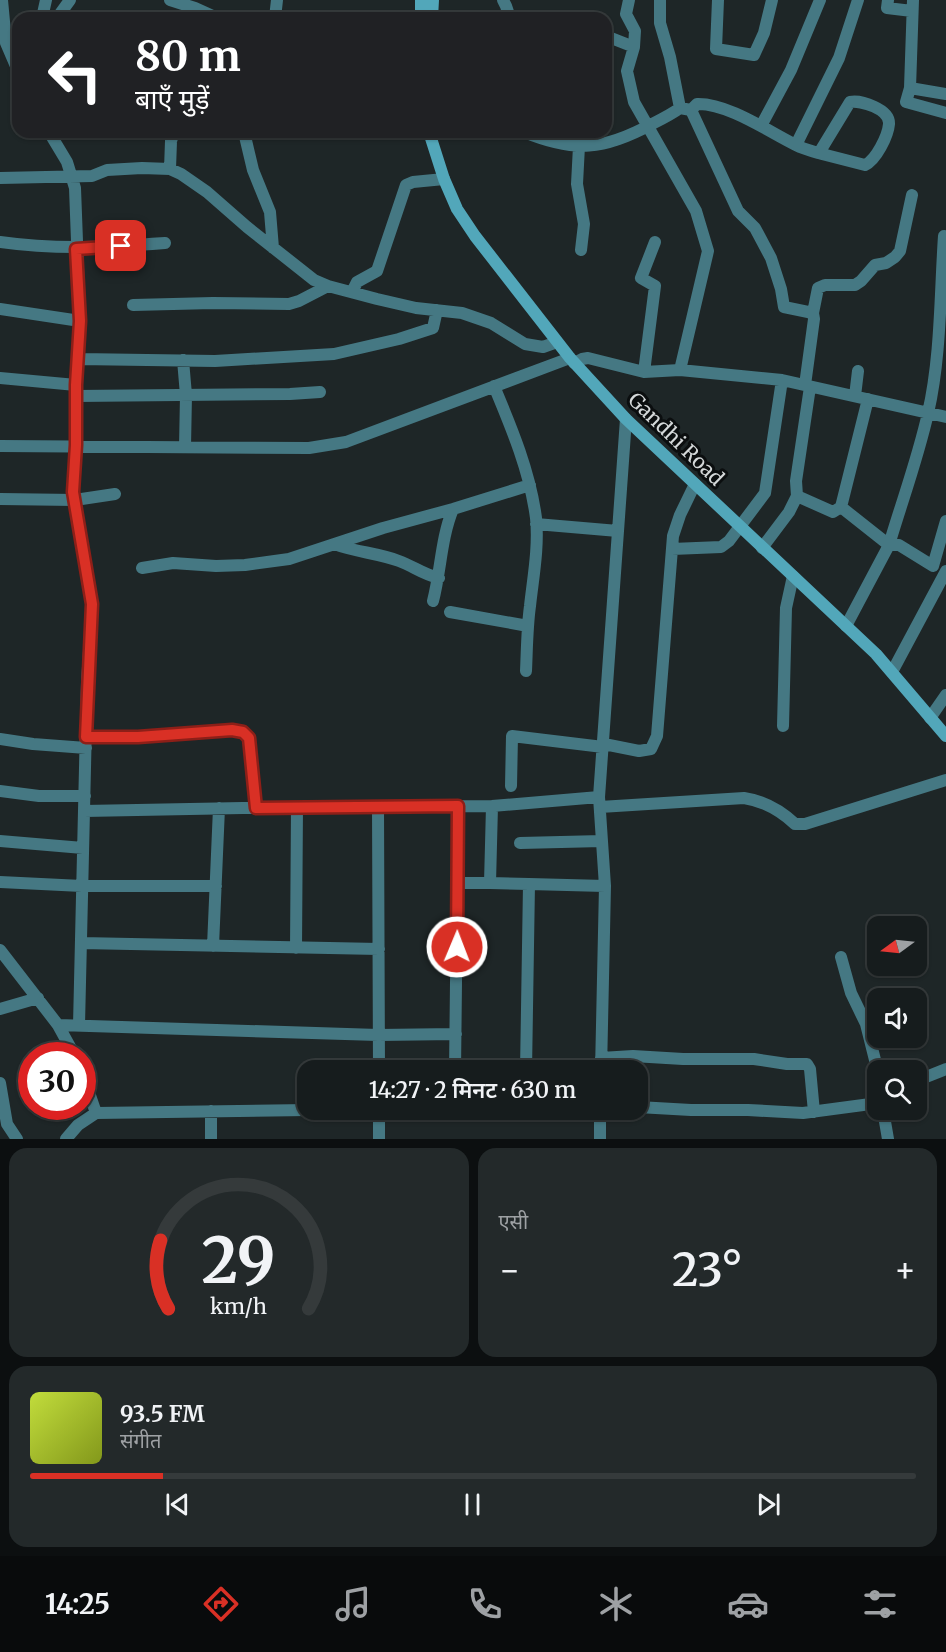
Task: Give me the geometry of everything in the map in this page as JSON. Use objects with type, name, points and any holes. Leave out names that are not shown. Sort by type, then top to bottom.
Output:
[{"type":"main road","name":"Gandhi Road","points":[[433,138],[444,179],[457,209],[475,236],[572,360],[626,419],[876,654],[946,736]]},
{"type":"street","points":[[2,0],[6,43],[12,57]]},
{"type":"street","points":[[170,0],[196,4]]},
{"type":"street","points":[[629,0],[626,14],[635,31],[634,47],[627,71],[634,102],[696,211],[708,251],[680,370]]},
{"type":"street","points":[[660,0],[660,23],[686,109],[738,211],[755,228],[771,258],[784,307],[813,313]]},
{"type":"street","points":[[718,0],[716,49],[754,55],[764,33],[772,0]]},
{"type":"street","points":[[761,126],[791,70],[820,0]]},
{"type":"street","points":[[796,145],[839,58],[858,0]]},
{"type":"street","points":[[888,0],[887,8],[913,6],[910,88],[906,102],[946,112]]},
{"type":"street","points":[[612,38],[634,47]]},
{"type":"street","points":[[910,88],[946,94]]},
{"type":"street","points":[[541,138],[558,144],[603,145],[634,134],[698,104],[715,107],[761,126],[796,145],[819,153],[865,165],[875,157],[882,143],[889,123],[887,117],[881,111],[864,103],[850,102],[819,153]]},
{"type":"street","points":[[53,138],[67,162],[75,188],[80,321],[73,492],[92,604],[79,1025]]},
{"type":"street","points":[[170,169],[172,138]]},
{"type":"street","points":[[245,138],[253,170],[270,212],[273,248]]},
{"type":"street","points":[[579,146],[577,184],[584,224],[581,250]]},
{"type":"street","points":[[0,178],[92,176],[107,170],[170,169],[207,192],[314,280],[328,286],[406,306],[462,313],[491,323],[525,344],[543,347],[557,342]]},
{"type":"street","points":[[352,292],[357,282],[377,271],[406,185],[413,182],[444,179]]},
{"type":"street","points":[[762,548],[789,512],[797,496],[796,481],[808,386],[813,313],[818,288],[825,285],[855,285],[875,265],[886,263],[895,257],[900,250],[912,195]]},
{"type":"street","points":[[846,626],[889,545],[928,413],[941,316],[939,299],[944,236]]},
{"type":"street","points":[[0,242],[31,247],[76,249],[165,243]]},
{"type":"street","points":[[644,372],[655,286],[641,278],[655,242]]},
{"type":"street","points":[[133,305],[289,304],[299,302],[328,286]]},
{"type":"street","points":[[0,309],[80,321]]},
{"type":"street","points":[[79,359],[215,361],[334,354],[399,339],[433,327],[436,310]]},
{"type":"street","points":[[0,446],[309,448],[346,442],[494,386],[572,360],[588,358],[644,372],[680,370],[782,380],[946,417]]},
{"type":"street","points":[[183,360],[186,395],[185,447]]},
{"type":"street","points":[[855,396],[858,371]]},
{"type":"street","points":[[0,378],[76,390],[186,395],[320,392]]},
{"type":"street","points":[[672,549],[721,547],[729,542],[765,493],[782,380]]},
{"type":"street","points":[[494,386],[515,438],[530,485],[536,524],[525,671]]},
{"type":"street","points":[[797,496],[833,512],[841,507],[868,399]]},
{"type":"street","points":[[601,1060],[605,886],[600,802],[626,419]]},
{"type":"street","points":[[512,786],[512,736],[639,751],[651,748],[657,736],[673,536],[695,484]]},
{"type":"street","points":[[142,568],[173,563],[216,566],[245,565],[289,559],[383,528],[530,485]]},
{"type":"street","points":[[0,499],[75,500],[115,494]]},
{"type":"street","points":[[841,507],[889,545],[899,545],[933,566],[946,570],[892,672]]},
{"type":"street","points":[[433,601],[439,578],[446,526],[453,509]]},
{"type":"street","points":[[933,566],[946,521]]},
{"type":"street","points":[[536,524],[618,531]]},
{"type":"street","points":[[334,544],[399,561],[439,578]]},
{"type":"street","points":[[783,726],[786,608],[793,576]]},
{"type":"street","points":[[450,612],[528,626]]},
{"type":"street","points":[[930,718],[946,695]]},
{"type":"street","points":[[0,739],[33,744],[86,743],[232,730],[243,732],[249,738],[256,808]]},
{"type":"street","points":[[84,811],[492,806],[744,798],[759,800],[785,815],[795,824],[805,824],[946,780]]},
{"type":"street","points":[[0,791],[39,796],[85,796]]},
{"type":"street","points":[[455,1060],[458,806]]},
{"type":"street","points":[[490,883],[492,806]]},
{"type":"street","points":[[296,948],[297,807]]},
{"type":"street","points":[[378,807],[379,1060]]},
{"type":"street","points":[[213,946],[219,808]]},
{"type":"street","points":[[0,841],[83,848]]},
{"type":"street","points":[[520,843],[602,841]]},
{"type":"street","points":[[0,882],[82,886],[216,886]]},
{"type":"street","points":[[457,883],[605,886]]},
{"type":"street","points":[[526,1060],[529,884]]},
{"type":"street","points":[[81,943],[379,949]]},
{"type":"street","points":[[0,951],[58,1025],[67,1042]]},
{"type":"street","points":[[841,957],[851,993],[866,1024],[875,1060]]},
{"type":"street","points":[[0,1009],[38,998]]},
{"type":"street","points":[[58,1025],[378,1035],[456,1034]]},
{"type":"street","points":[[619,1060],[633,1056],[754,1059],[787,1064],[807,1064],[810,1069],[814,1112]]},
{"type":"street","points":[[927,1077],[946,1069]]},
{"type":"street","points":[[0,1083],[3,1124],[17,1139]]},
{"type":"street","points":[[648,1108],[814,1112],[867,1105]]},
{"type":"street","points":[[96,1113],[297,1110]]},
{"type":"street","points":[[211,1111],[211,1139]]},
{"type":"street","points":[[66,1139],[86,1120]]},
{"type":"street","points":[[379,1120],[379,1139]]},
{"type":"street","points":[[600,1120],[600,1139]]},
{"type":"street","points":[[885,1120],[888,1139]]},
{"type":"route","points":[[121,246],[76,249],[80,321],[73,492],[92,604],[86,737],[138,737],[232,730],[243,732],[249,738],[256,808],[458,806],[457,947]]}]
